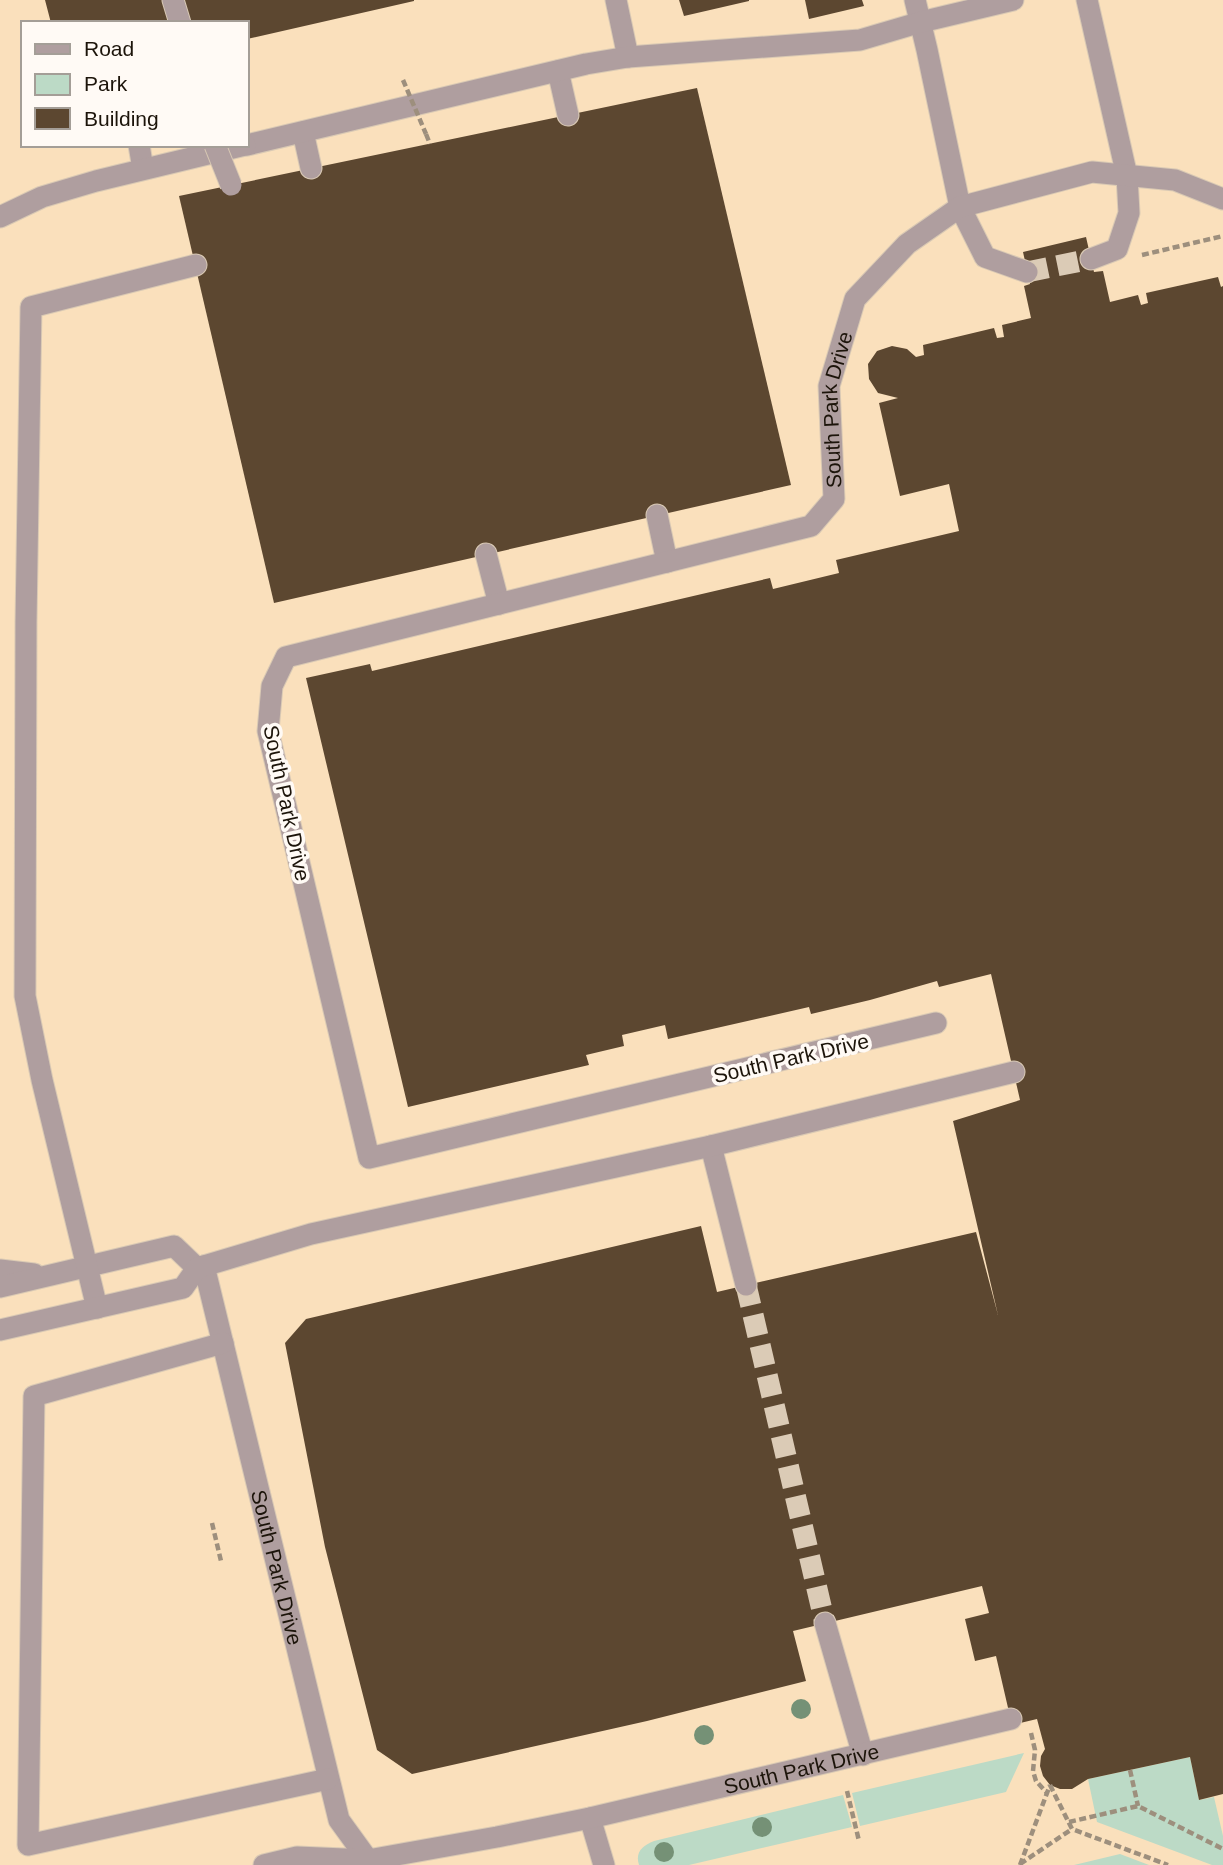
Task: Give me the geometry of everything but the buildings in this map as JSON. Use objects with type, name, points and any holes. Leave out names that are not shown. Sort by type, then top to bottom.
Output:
[{"type":"street","points":[[173,0],[179,21]]},
{"type":"street","points":[[616,0],[628,57]]},
{"type":"street","points":[[915,0],[960,207],[985,257],[1027,272]]},
{"type":"street","points":[[248,145],[586,64],[628,57],[860,40],[1013,0]]},
{"type":"street","points":[[1087,0],[1127,176],[1129,213],[1117,250],[1091,259]]},
{"type":"street","points":[[558,71],[568,115]]},
{"type":"street","points":[[303,132],[311,168]]},
{"type":"street","points":[[139,147],[143,169]]},
{"type":"street","points":[[216,147],[231,186]]},
{"type":"street","points":[[0,205],[12,206],[96,181],[237,147]]},
{"type":"street","name":"South Park Drive","points":[[936,1023],[369,1158],[268,731],[272,686],[286,657],[811,526],[834,499],[829,386],[855,299],[907,244],[960,207],[1092,172],[1175,180],[1223,199]]},
{"type":"street","points":[[0,217],[42,197]]},
{"type":"street","points":[[97,1308],[25,996],[30,307],[196,265]]},
{"type":"street","points":[[657,515],[667,562]]},
{"type":"street","points":[[486,554],[499,604]]},
{"type":"street","points":[[0,1331],[183,1288],[201,1267],[312,1234],[711,1146],[1014,1072]]},
{"type":"street","points":[[711,1146],[746,1285]]},
{"type":"street","points":[[0,1287],[174,1246],[201,1267]]},
{"type":"street","name":"South Park Drive","points":[[201,1267],[223,1343],[339,1820],[364,1863]]},
{"type":"street","points":[[0,1269],[50,1275]]},
{"type":"street","points":[[0,1345],[39,1322]]},
{"type":"street","points":[[223,1343],[34,1396],[28,1845],[328,1779]]},
{"type":"street","points":[[825,1623],[863,1755]]},
{"type":"street","name":"South Park Drive","points":[[264,1865],[297,1857],[364,1863],[590,1818],[1020,1722]]},
{"type":"street","points":[[590,1818],[604,1865]]},
{"type":"path","points":[[403,80],[430,144]]},
{"type":"path","points":[[1139,256],[1223,236]]},
{"type":"path","points":[[212,1524],[221,1561]]},
{"type":"path","points":[[1020,1722],[1035,1750],[1033,1771],[1036,1781],[1047,1793]]},
{"type":"path","points":[[1130,1770],[1138,1806]]},
{"type":"path","points":[[1072,1829],[1020,1865],[1050,1785],[1072,1829],[1168,1865]]},
{"type":"path","points":[[847,1791],[859,1841]]},
{"type":"path","points":[[1069,1822],[1138,1806],[1223,1849]]},
{"type":"shaded area","points":[[0,0],[1223,0],[1223,1865],[0,1865]]},
{"type":"green space","points":[[1024,1753],[1006,1792],[860,1826],[852,1793]]},
{"type":"green space","points":[[1190,1757],[1199,1800],[1214,1797],[1223,1836],[1223,1865],[1212,1865],[1097,1822],[1088,1779]]},
{"type":"green space","points":[[843,1795],[852,1827],[689,1865],[639,1865],[640,1850],[654,1841]]},
{"type":"green space","points":[[1120,1854],[1149,1865],[1074,1865]]},
{"type":"tunnel","points":[[1027,272],[1091,259]]},
{"type":"tunnel","points":[[746,1285],[825,1623]]}]
